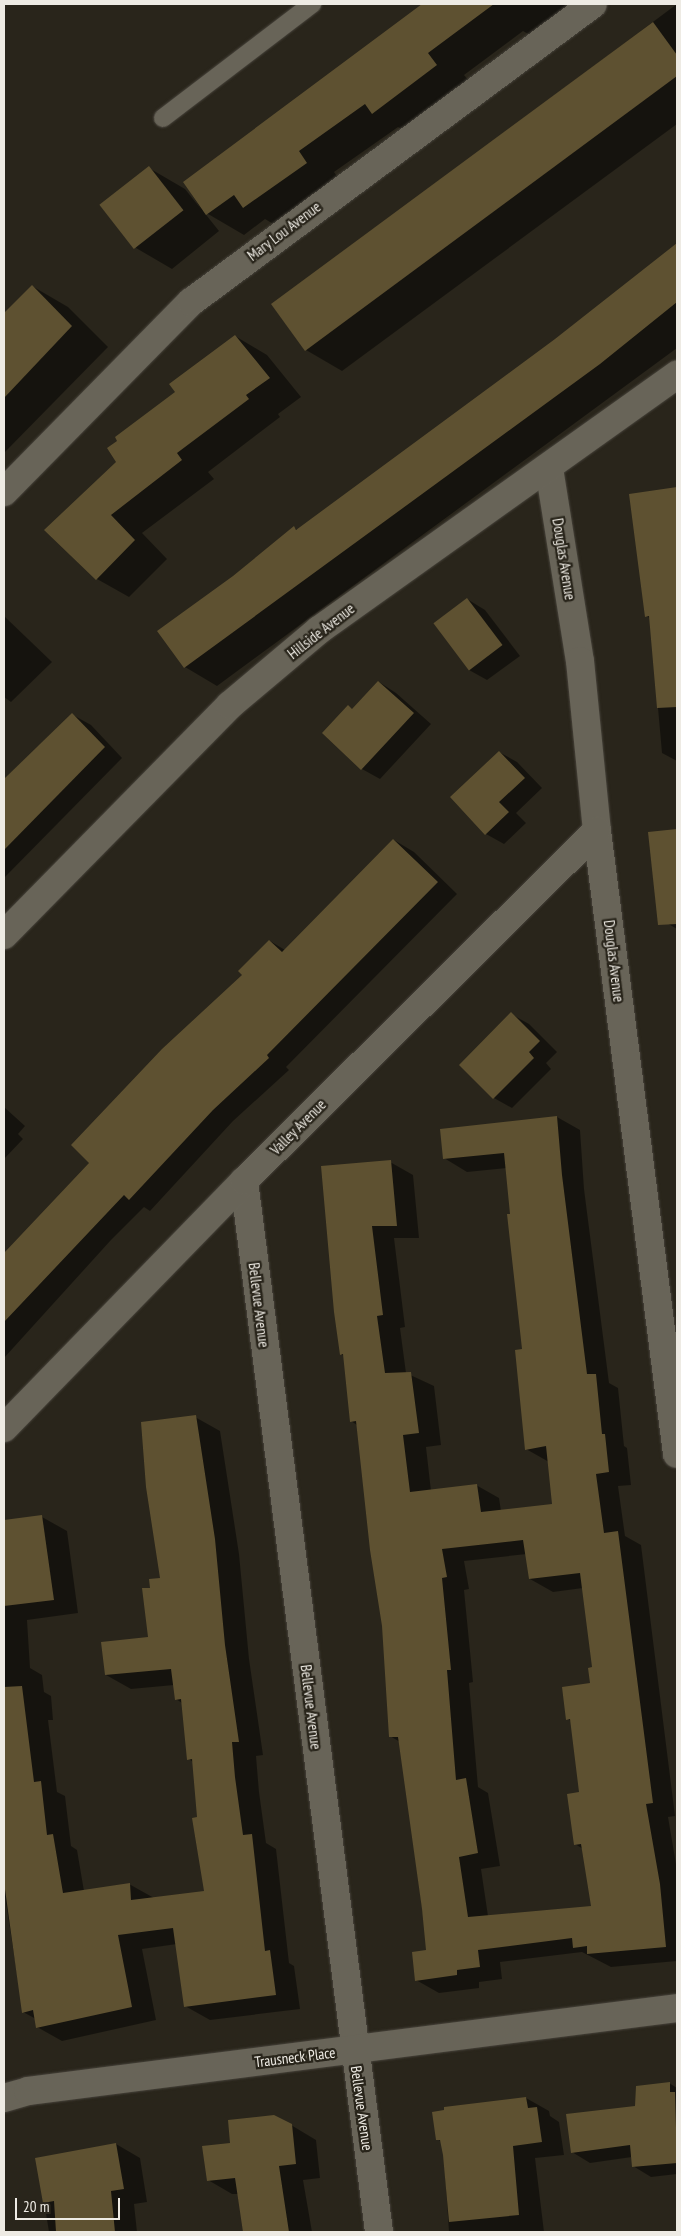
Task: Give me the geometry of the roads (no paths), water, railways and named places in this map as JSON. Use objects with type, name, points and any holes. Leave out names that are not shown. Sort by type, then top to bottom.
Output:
[{"type":"street","name":"Mary Lou Avenue","points":[[4,492],[191,302],[593,4]]},
{"type":"street","name":"Hillside Avenue","points":[[4,935],[230,705],[319,630],[549,468],[677,374]]},
{"type":"street","name":"Douglas Avenue","points":[[549,468],[580,661],[597,831],[677,1454]]},
{"type":"street","name":"Valley Avenue","points":[[4,1428],[244,1181],[597,831]]},
{"type":"street","name":"Bellevue Avenue","points":[[244,1181],[379,2232]]},
{"type":"street","name":"Trausneck Place","points":[[4,2098],[28,2091],[677,2008]]},
{"type":"lane","points":[[163,118],[312,4]]}]
